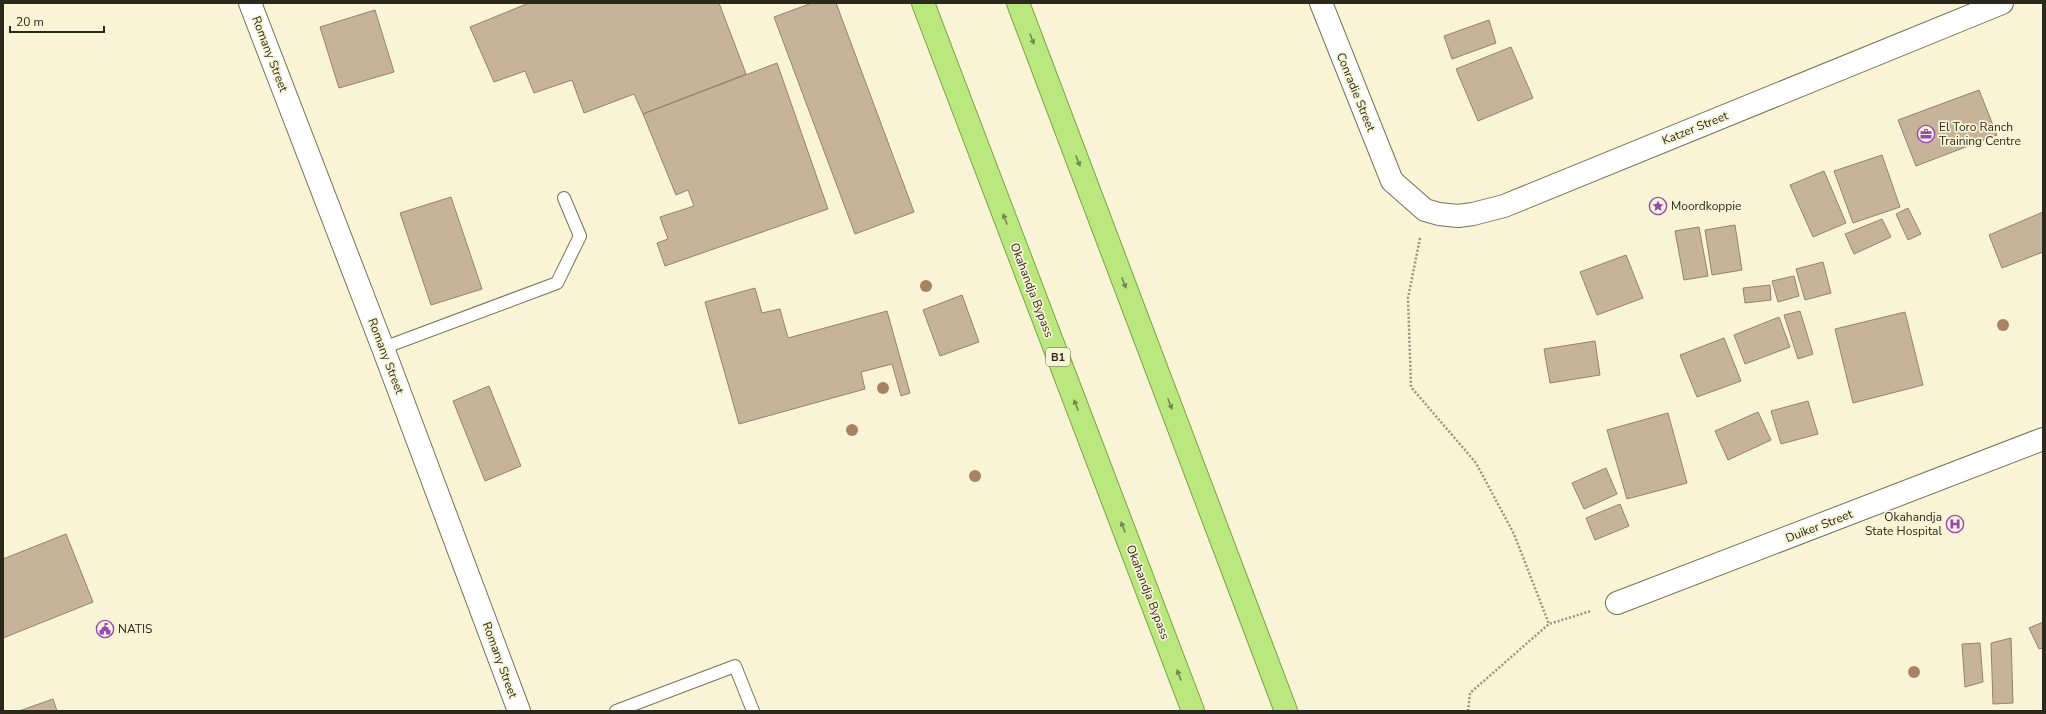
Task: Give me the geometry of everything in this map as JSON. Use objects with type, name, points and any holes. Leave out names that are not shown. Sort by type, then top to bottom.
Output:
[{"type":"highway","name":"Okahandja Bypass","points":[[923,3],[1193,711]]},
{"type":"highway","points":[[1018,3],[1286,711]]},
{"type":"street","name":"Romany Street","points":[[250,3],[383,348],[519,711]]},
{"type":"street","name":"Conradie Street","points":[[1321,3],[1392,181],[1425,210]]},
{"type":"street","name":"Katzer Street","points":[[1425,210],[1458,216],[1473,214],[1504,206],[2002,3]]},
{"type":"street","name":"Duiker Street","points":[[1617,603],[2043,439]]},
{"type":"lane","points":[[383,348],[557,283],[580,236],[564,198]]},
{"type":"lane","points":[[616,711],[735,666],[753,711]]},
{"type":"path","points":[[1425,210],[1408,298],[1412,388],[1476,463],[1514,534],[1550,624]]},
{"type":"path","points":[[1468,711],[1470,693],[1550,624],[1617,603]]},
{"type":"building","points":[[529,3],[719,3],[746,74],[643,114],[634,94],[584,113],[572,80],[534,93],[525,71],[494,82],[470,27]]},
{"type":"building","points":[[812,3],[836,3],[914,212],[855,234],[774,17]]},
{"type":"building","points":[[375,10],[394,72],[339,88],[320,27]]},
{"type":"building","points":[[1489,20],[1496,43],[1452,59],[1444,36]]},
{"type":"building","points":[[1511,47],[1533,98],[1478,121],[1456,69]]},
{"type":"building","points":[[777,63],[828,209],[665,266],[657,243],[668,239],[660,217],[694,206],[688,190],[676,195],[643,114]]},
{"type":"building","points":[[1979,90],[1997,135],[1916,166],[1898,120]]},
{"type":"building","points":[[1882,155],[1900,207],[1853,223],[1834,171]]},
{"type":"building","points":[[1824,171],[1846,223],[1813,237],[1790,185]]},
{"type":"building","points":[[451,197],[482,289],[431,305],[400,213]]},
{"type":"building","points":[[1908,208],[1921,234],[1908,240],[1896,214]]},
{"type":"building","points":[[2043,212],[2043,252],[2002,268],[1989,235]]},
{"type":"building","points":[[1882,219],[1891,237],[1854,254],[1845,234]]},
{"type":"building","points":[[1735,225],[1742,270],[1712,275],[1705,230]]},
{"type":"building","points":[[1699,227],[1708,276],[1684,280],[1675,231]]},
{"type":"building","points":[[1626,255],[1643,298],[1597,315],[1580,272]]},
{"type":"building","points":[[1823,262],[1831,293],[1805,300],[1796,269]]},
{"type":"building","points":[[1794,276],[1799,296],[1778,302],[1772,281]]},
{"type":"building","points":[[1770,285],[1771,300],[1745,303],[1743,288]]},
{"type":"building","points":[[755,288],[762,313],[780,309],[788,338],[887,311],[910,393],[901,396],[892,364],[861,372],[865,389],[739,424],[705,302]]},
{"type":"building","points":[[962,295],[979,342],[940,356],[923,310]]},
{"type":"building","points":[[1800,311],[1813,354],[1798,359],[1784,315]]},
{"type":"building","points":[[1905,312],[1923,385],[1853,403],[1835,329]]},
{"type":"building","points":[[1779,317],[1790,347],[1745,364],[1734,335]]},
{"type":"building","points":[[1724,338],[1741,381],[1697,397],[1680,355]]},
{"type":"building","points":[[1595,341],[1600,375],[1550,383],[1544,349]]},
{"type":"building","points":[[489,386],[521,466],[485,481],[453,401]]},
{"type":"building","points":[[1808,401],[1818,434],[1781,444],[1771,411]]},
{"type":"building","points":[[1758,412],[1771,440],[1728,460],[1715,431]]},
{"type":"building","points":[[1668,413],[1687,483],[1627,499],[1607,430]]},
{"type":"building","points":[[1606,468],[1617,494],[1584,509],[1572,483]]},
{"type":"building","points":[[1620,504],[1629,526],[1595,540],[1586,518]]},
{"type":"building","points":[[66,534],[93,602],[3,638],[3,559]]},
{"type":"building","points":[[2043,622],[2043,648],[2039,649],[2029,628]]},
{"type":"building","points":[[2011,638],[2013,703],[1993,704],[1991,643]]},
{"type":"building","points":[[1980,643],[1983,682],[1965,687],[1962,644]]},
{"type":"building","points":[[53,699],[57,711],[19,711]]},
{"type":"place","name":"El Toro Ranch Training Centre","points":[[1926,134]]},
{"type":"place","name":"Moordkoppie","points":[[1658,206]]},
{"type":"place","name":"Okahandja State Hospital","points":[[1955,524]]},
{"type":"place","name":"NATIS","points":[[105,629]]}]
